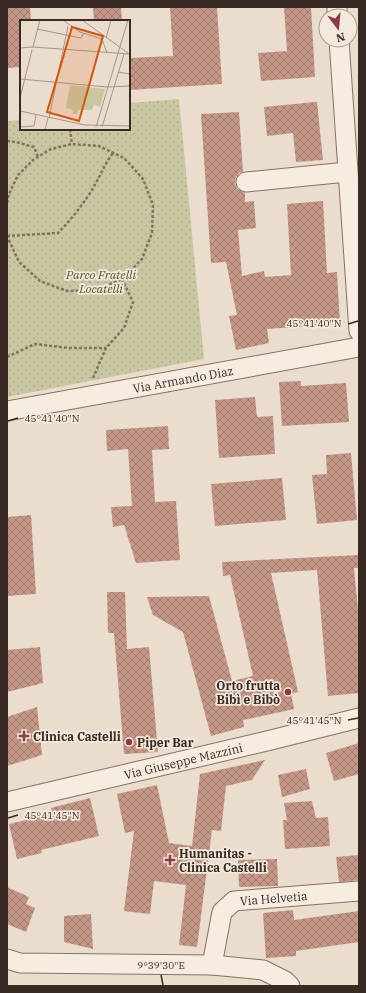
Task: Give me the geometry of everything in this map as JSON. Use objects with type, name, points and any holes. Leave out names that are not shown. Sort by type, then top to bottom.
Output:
[{"type":"street","points":[[339,48],[359,332]]},
{"type":"street","points":[[246,182],[347,172]]},
{"type":"street","name":"Via Armando Diaz","points":[[7,411],[359,347]]},
{"type":"street","name":"Via Giuseppe Mazzini","points":[[7,802],[359,718]]},
{"type":"street","name":"Via Helvetia","points":[[212,965],[222,912],[234,901],[359,892]]},
{"type":"street","points":[[7,959],[20,963],[212,965],[263,970],[285,981],[290,986]]},
{"type":"path","points":[[70,130],[72,144]]},
{"type":"path","points":[[7,141],[34,147],[38,157]]},
{"type":"path","points":[[7,203],[9,194],[18,175],[33,160],[51,149],[72,144],[99,146],[124,158],[143,179],[153,205],[152,233],[142,259],[122,279],[96,290],[67,291],[47,284],[40,281],[19,262],[7,236],[58,233],[70,220],[94,187],[112,153]]},
{"type":"path","points":[[92,380],[106,348],[124,328],[133,302],[122,279]]},
{"type":"path","points":[[7,357],[35,344],[70,348],[106,348]]},
{"type":"green space","name":"Parco Fratelli Locatelli","points":[[179,99],[204,359],[7,397],[7,121],[20,120],[20,130],[130,130],[130,103]]},
{"type":"building","points":[[7,7],[30,7],[31,20],[20,20],[20,67],[7,68]]},
{"type":"building","points":[[93,7],[121,7],[122,20],[94,20]]},
{"type":"building","points":[[170,7],[217,7],[222,84],[130,90],[130,58],[173,56]]},
{"type":"building","points":[[284,7],[311,7],[315,77],[261,81],[258,53],[287,51]]},
{"type":"building","points":[[317,102],[323,160],[296,162],[293,133],[267,136],[264,107]]},
{"type":"building","points":[[239,112],[243,172],[239,173],[236,177],[235,183],[237,189],[245,193],[245,202],[254,201],[256,228],[238,230],[242,276],[264,271],[265,277],[291,275],[287,204],[323,201],[327,273],[337,272],[340,324],[267,329],[269,343],[236,350],[229,316],[237,315],[226,262],[211,263],[201,114]]},
{"type":"building","points":[[301,381],[301,386],[346,383],[349,422],[282,426],[279,382]]},
{"type":"building","points":[[255,397],[257,417],[273,416],[275,454],[219,458],[215,400]]},
{"type":"building","points":[[168,426],[169,449],[152,450],[155,502],[176,501],[180,560],[136,563],[124,525],[113,527],[111,507],[132,506],[128,449],[107,451],[106,430]]},
{"type":"building","points":[[351,453],[357,520],[317,524],[312,475],[327,474],[326,455]]},
{"type":"building","points":[[282,478],[286,520],[215,526],[211,484]]},
{"type":"building","points":[[31,515],[36,594],[7,596],[7,517]]},
{"type":"building","points":[[359,555],[359,568],[354,568],[359,621],[359,693],[328,696],[317,570],[271,573],[298,692],[291,694],[294,709],[243,720],[244,727],[211,736],[183,632],[153,615],[147,597],[209,596],[232,681],[253,676],[230,575],[223,576],[222,562]]},
{"type":"building","points":[[107,592],[125,592],[127,649],[149,647],[158,752],[124,754],[114,633],[108,633]]},
{"type":"building","points":[[40,647],[43,683],[7,692],[7,650]]},
{"type":"building","name":"Clinica Castelli","points":[[37,707],[42,755],[7,766],[7,717]]},
{"type":"building","points":[[359,743],[359,774],[334,781],[326,753]]},
{"type":"building","points":[[265,760],[252,780],[226,786],[221,831],[212,830],[197,947],[179,945],[186,885],[154,881],[150,914],[124,911],[134,831],[125,833],[117,794],[157,785],[169,843],[192,846],[200,774]]},
{"type":"building","points":[[306,769],[310,789],[282,797],[278,775]]},
{"type":"building","points":[[90,798],[99,836],[41,850],[42,853],[17,859],[9,824],[52,814],[51,808]]},
{"type":"building","points":[[312,801],[316,818],[328,817],[330,846],[285,849],[283,820],[287,820],[284,803]]},
{"type":"building","points":[[359,855],[359,880],[339,882],[336,857]]},
{"type":"building","points":[[277,859],[278,886],[239,887],[238,860]]},
{"type":"building","points":[[7,887],[29,897],[26,904],[35,908],[26,932],[7,924]]},
{"type":"building","points":[[293,910],[294,920],[359,911],[359,942],[296,951],[296,956],[266,958],[263,913]]},
{"type":"building","points":[[91,914],[93,949],[64,942],[64,916]]},
{"type":"place","name":"Orto frutta Bibì e Bibò","points":[[288,692]]},
{"type":"place","name":"Clinica Castelli","points":[[24,736]]},
{"type":"place","name":"Piper Bar","points":[[129,742]]},
{"type":"place","name":"Humanitas - Clinica Castelli","points":[[170,860]]}]
